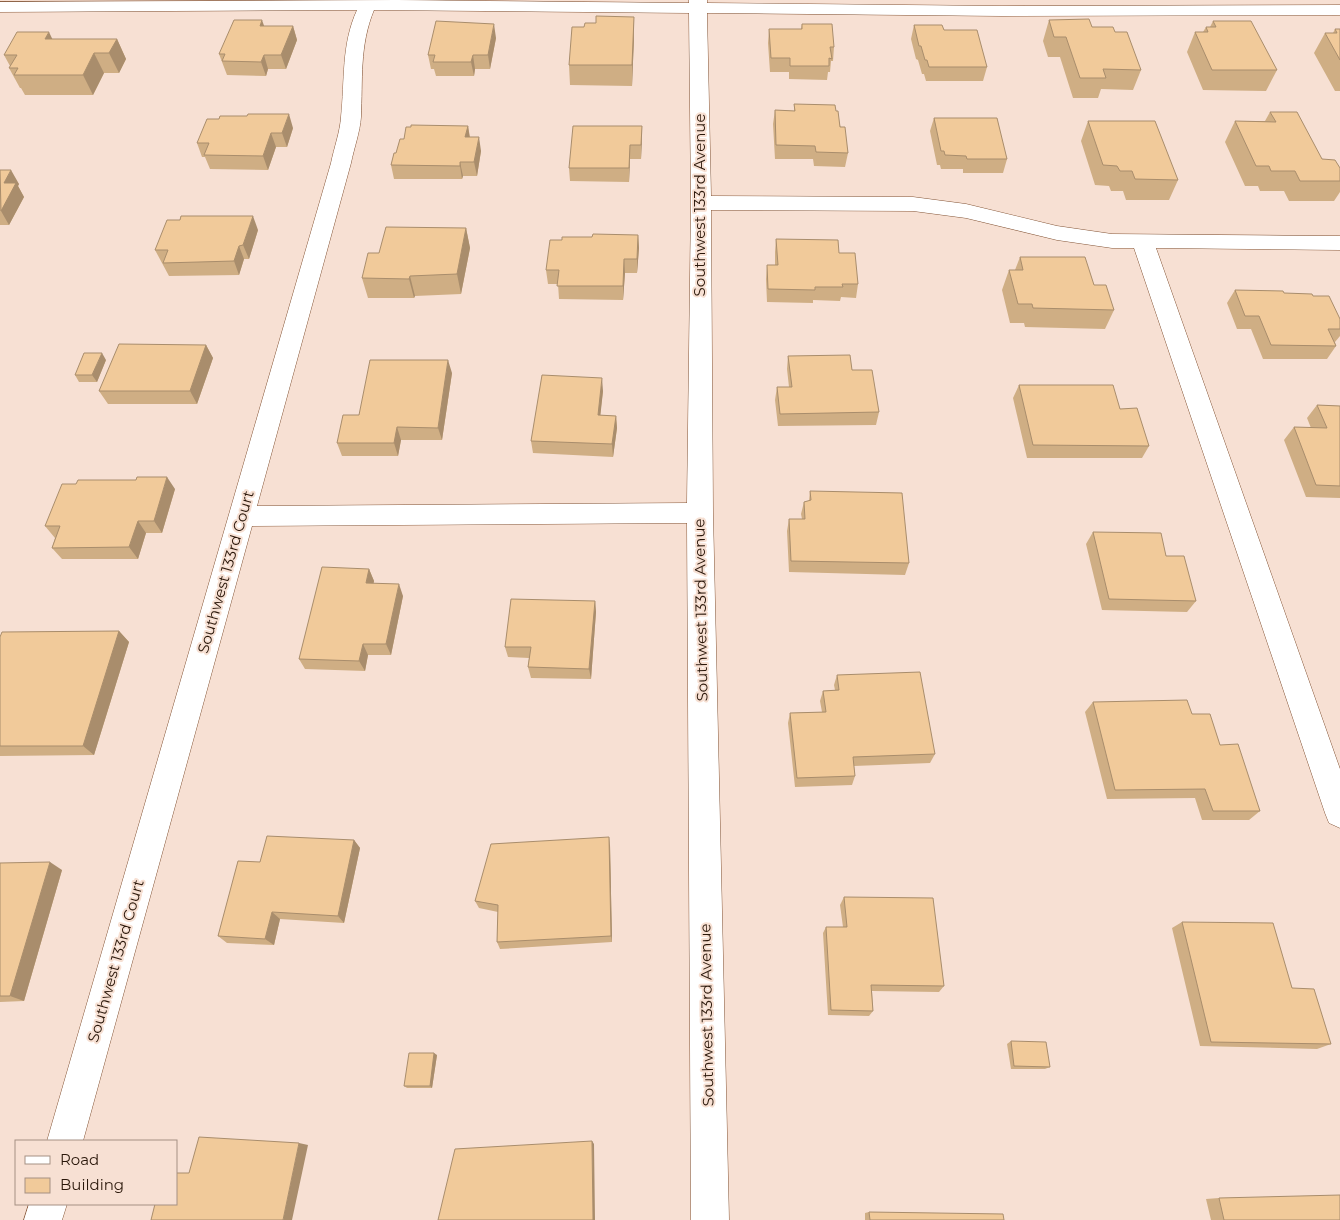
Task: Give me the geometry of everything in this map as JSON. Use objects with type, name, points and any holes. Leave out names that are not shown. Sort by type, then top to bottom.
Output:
[{"type":"street","points":[[0,7],[370,2],[1088,5],[1340,10]]},
{"type":"street","name":"Southwest 133rd Court","points":[[65,1140],[341,163],[351,119],[352,61],[356,37],[370,2]]},
{"type":"street","name":"Southwest 133rd Avenue","points":[[698,4],[701,203],[700,513],[710,1220]]},
{"type":"street","points":[[701,203],[934,206],[1066,235],[1143,243],[1340,243]]},
{"type":"street","points":[[1143,243],[1340,813]]},
{"type":"street","points":[[242,516],[700,513]]},
{"type":"street","points":[[43,1220],[48,1205]]},
{"type":"building","points":[[596,16],[634,17],[632,65],[569,65],[572,27],[584,27],[585,23],[596,23]]},
{"type":"building","points":[[1089,19],[1092,27],[1113,27],[1115,32],[1127,32],[1141,70],[1103,69],[1106,78],[1080,78],[1066,37],[1054,37],[1049,20]]},
{"type":"building","points":[[234,20],[262,20],[260,26],[293,26],[281,55],[264,55],[261,62],[222,61],[225,54],[219,54]]},
{"type":"building","points":[[436,21],[494,24],[488,55],[473,55],[471,62],[433,62],[435,55],[428,55]]},
{"type":"building","points":[[1213,21],[1251,21],[1277,70],[1212,70],[1195,32],[1208,32],[1206,27],[1216,27]]},
{"type":"building","points":[[802,24],[832,24],[834,47],[830,47],[832,59],[829,58],[829,66],[790,66],[790,58],[771,58],[769,29],[802,29]]},
{"type":"building","points":[[914,25],[942,25],[944,30],[977,30],[987,67],[929,67],[921,46],[919,46]]},
{"type":"building","points":[[1335,29],[1340,29],[1340,60],[1325,33],[1337,33]]},
{"type":"building","points":[[17,32],[49,32],[45,39],[117,39],[109,53],[94,53],[83,75],[14,75],[18,68],[9,68],[17,55],[4,55]]},
{"type":"building","points":[[794,104],[835,105],[836,111],[838,111],[840,127],[845,127],[848,153],[816,152],[815,146],[776,145],[775,110],[795,111]]},
{"type":"building","points":[[1270,112],[1297,112],[1322,159],[1335,160],[1340,168],[1340,181],[1300,181],[1295,171],[1271,171],[1269,166],[1256,166],[1235,121],[1276,122]]},
{"type":"building","points":[[248,114],[289,114],[282,133],[271,133],[263,156],[204,155],[209,143],[197,143],[207,119],[219,119],[220,116],[247,116]]},
{"type":"building","points":[[934,118],[997,118],[1007,159],[967,159],[966,156],[945,155],[944,151],[941,151]]},
{"type":"building","points":[[1088,121],[1155,121],[1178,180],[1135,179],[1132,171],[1120,171],[1117,166],[1103,165]]},
{"type":"building","points":[[411,125],[468,126],[465,137],[479,137],[474,162],[460,162],[460,166],[391,165],[400,139],[404,139],[406,127],[411,127]]},
{"type":"building","points":[[573,126],[642,126],[641,145],[630,145],[629,168],[569,168]]},
{"type":"building","points":[[0,170],[11,170],[4,183],[16,183],[1,211]]},
{"type":"building","points":[[181,216],[253,216],[243,245],[239,246],[234,261],[163,263],[168,250],[155,250],[167,220],[180,220]]},
{"type":"building","points":[[386,227],[466,228],[457,274],[410,276],[409,279],[362,278],[368,253],[379,253]]},
{"type":"building","points":[[593,234],[638,235],[637,259],[624,259],[623,286],[557,286],[559,270],[546,270],[550,240],[562,240],[562,237],[592,237]]},
{"type":"building","points":[[776,239],[838,240],[839,253],[855,253],[858,284],[842,284],[843,287],[815,287],[815,290],[768,289],[767,265],[778,265]]},
{"type":"building","points":[[1020,257],[1085,257],[1094,285],[1106,285],[1114,310],[1033,308],[1032,304],[1018,304],[1009,270],[1023,270]]},
{"type":"building","points":[[1235,290],[1283,291],[1284,293],[1329,296],[1340,319],[1340,329],[1328,329],[1336,346],[1271,345],[1259,316],[1245,316]]},
{"type":"building","points":[[119,344],[206,345],[190,391],[99,391]]},
{"type":"building","points":[[84,353],[102,353],[92,375],[75,375]]},
{"type":"building","points":[[850,355],[852,370],[872,370],[879,412],[780,414],[777,387],[792,387],[788,356]]},
{"type":"building","points":[[370,360],[448,360],[438,428],[397,427],[394,443],[337,443],[343,415],[359,415]]},
{"type":"building","points":[[542,375],[602,378],[598,415],[616,416],[612,444],[531,441]]},
{"type":"building","points":[[1019,385],[1113,385],[1120,409],[1137,408],[1149,446],[1033,445]]},
{"type":"building","points":[[1317,405],[1340,406],[1340,486],[1316,485],[1294,427],[1327,428]]},
{"type":"building","points":[[137,477],[167,477],[154,521],[138,521],[129,547],[52,548],[60,526],[45,526],[62,484],[76,484],[78,480],[136,480]]},
{"type":"building","points":[[810,491],[902,493],[909,563],[791,561],[789,519],[805,519],[804,502],[811,500]]},
{"type":"building","points":[[1093,532],[1161,533],[1166,556],[1184,556],[1196,601],[1109,599]]},
{"type":"building","points":[[322,567],[369,569],[366,583],[399,584],[386,644],[363,644],[359,661],[299,659]]},
{"type":"building","points":[[511,599],[595,601],[589,669],[528,667],[531,647],[505,647]]},
{"type":"building","points":[[119,631],[83,746],[0,746],[0,637],[2,632]]},
{"type":"building","points":[[920,672],[935,754],[853,757],[855,776],[797,778],[790,713],[826,712],[823,691],[839,690],[837,675]]},
{"type":"building","points":[[1187,700],[1192,714],[1210,714],[1220,745],[1238,744],[1260,811],[1213,811],[1205,789],[1115,790],[1093,702]]},
{"type":"building","points":[[267,836],[354,840],[338,916],[272,912],[265,939],[218,936],[238,861],[260,862]]},
{"type":"building","points":[[609,837],[611,936],[497,942],[498,905],[475,901],[491,844]]},
{"type":"building","points":[[50,862],[10,996],[0,996],[0,863]]},
{"type":"building","points":[[844,897],[933,898],[944,986],[871,985],[873,1011],[831,1010],[826,927],[847,927]]},
{"type":"building","points":[[1182,922],[1273,923],[1292,988],[1314,989],[1331,1044],[1211,1042]]},
{"type":"building","points":[[1011,1041],[1046,1042],[1050,1067],[1014,1066]]},
{"type":"building","points":[[409,1053],[434,1053],[430,1086],[404,1086]]},
{"type":"building","points":[[199,1137],[299,1143],[283,1220],[151,1220],[155,1205],[178,1205],[178,1173],[189,1173]]},
{"type":"building","points":[[592,1141],[593,1220],[438,1220],[455,1149]]},
{"type":"building","points":[[1340,1195],[1340,1220],[1224,1220],[1219,1198]]},
{"type":"building","points":[[869,1212],[1003,1214],[1004,1220],[870,1220]]}]
